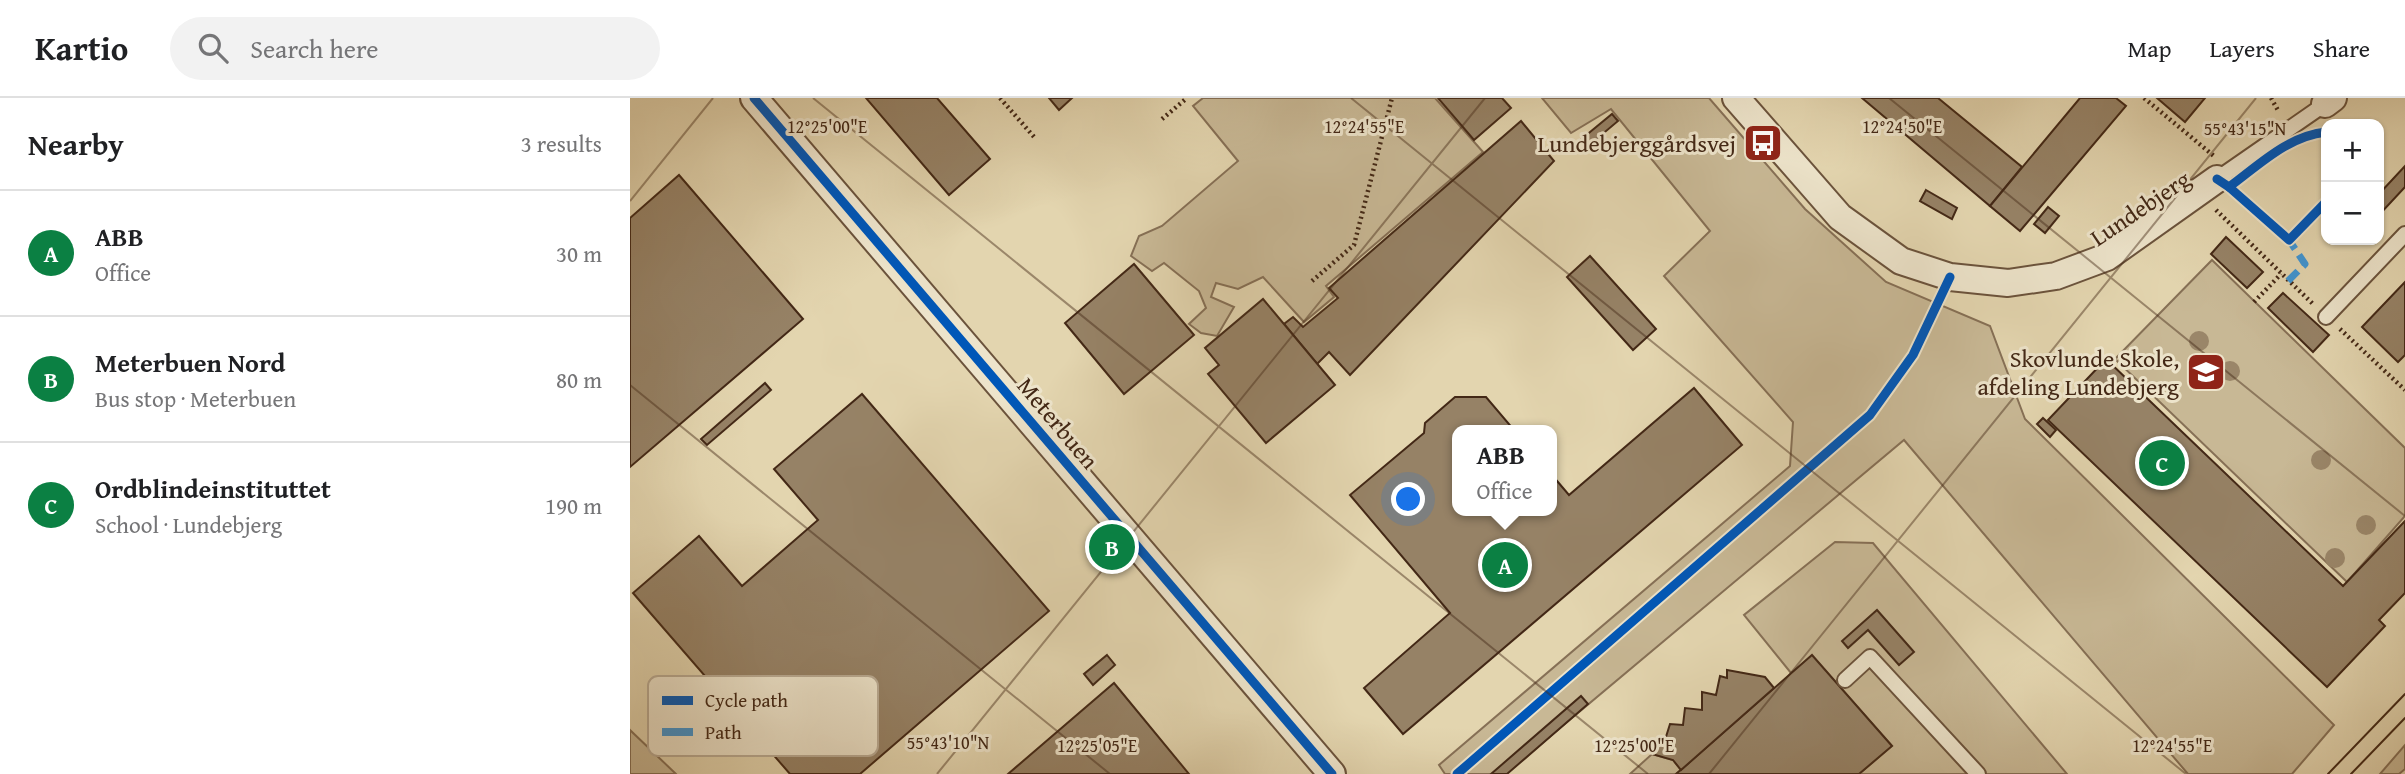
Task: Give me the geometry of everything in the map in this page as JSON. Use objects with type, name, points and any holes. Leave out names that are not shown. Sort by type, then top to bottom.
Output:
[{"type":"street","name":"Meterbuen","points":[[754,98],[1332,774]]},
{"type":"street","name":"Lundebjerg","points":[[1736,98],[1840,217],[1901,261],[1950,277],[2008,283],[2056,276],[2107,257],[2215,180]]},
{"type":"lane","points":[[2215,180],[2329,101]]},
{"type":"lane","points":[[2326,317],[2405,234]]},
{"type":"lane","points":[[1845,680],[1870,657],[1978,774]]},
{"type":"path","points":[[1000,98],[1035,138]]},
{"type":"path","points":[[1162,119],[1187,98]]},
{"type":"path","points":[[1312,281],[1354,245],[1392,98]]},
{"type":"path","points":[[2144,98],[2215,180],[2281,274],[2405,390]]},
{"type":"path","points":[[2255,302],[2281,274]]},
{"type":"shaded area","points":[[1203,98],[1435,98],[1483,152],[1326,286],[1334,297],[1304,322],[1263,277],[1238,289],[1216,283],[1211,297],[1234,307],[1217,336],[1201,333],[1189,324],[1206,308],[1199,291],[1164,263],[1152,271],[1131,256],[1139,236],[1162,226],[1238,161],[1193,106]]},
{"type":"shaded area","points":[[1542,98],[1709,98],[1805,209],[1886,282],[1990,326],[2025,419],[2334,725],[2292,774],[2188,774],[1904,440],[1505,774],[1445,774],[1439,765],[1790,466],[1793,422],[1664,276],[1710,231],[1611,109],[1571,133]]},
{"type":"shaded area","points":[[2212,260],[2405,448],[2405,516],[2347,582],[2115,359]]},
{"type":"shaded area","points":[[1835,542],[1873,543],[2067,774],[1859,774],[1892,746],[1812,656],[1791,673],[1744,615]]},
{"type":"shaded area","points":[[630,730],[648,747],[648,756],[657,756],[676,774],[630,774]]},
{"type":"shaded area","points":[[2405,745],[2405,769],[2399,774],[2380,774]]},
{"type":"shaded area","points":[[1652,754],[1673,760],[1681,770],[1676,774],[1630,774]]},
{"type":"building","points":[[866,98],[937,98],[990,159],[949,195]]},
{"type":"building","points":[[1049,98],[1072,98],[1059,110]]},
{"type":"building","points":[[1438,98],[1502,98],[1511,108],[1474,140]]},
{"type":"building","points":[[1862,98],[1938,98],[2022,167],[1990,206]]},
{"type":"building","points":[[2080,98],[2116,98],[2126,106],[2020,231],[1990,206]]},
{"type":"building","points":[[2157,98],[2205,98],[2185,122]]},
{"type":"building","points":[[1612,114],[1618,121],[1580,153],[1573,146]]},
{"type":"building","points":[[1521,121],[1554,161],[1350,375],[1329,352],[1317,364],[1284,324],[1293,317],[1303,327],[1338,298],[1329,288]]},
{"type":"building","points":[[2405,166],[2405,187],[2384,210],[2384,189]]},
{"type":"building","points":[[679,175],[803,319],[630,467],[630,218]]},
{"type":"building","points":[[1926,190],[1957,208],[1952,219],[1920,201]]},
{"type":"building","points":[[2048,207],[2059,216],[2045,233],[2034,224]]},
{"type":"building","points":[[2226,237],[2263,272],[2247,288],[2211,254]]},
{"type":"building","points":[[1590,256],[1656,329],[1633,350],[1567,277]]},
{"type":"building","points":[[1134,264],[1194,335],[1124,394],[1065,323]]},
{"type":"building","points":[[2405,282],[2405,355],[2398,362],[2362,327]]},
{"type":"building","points":[[2283,293],[2329,335],[2313,352],[2268,308]]},
{"type":"building","points":[[1263,299],[1335,385],[1266,443],[1208,374],[1219,365],[1205,348]]},
{"type":"building","points":[[2106,359],[2343,586],[2405,521],[2405,593],[2379,620],[2385,626],[2327,687],[2048,420]]},
{"type":"building","points":[[765,383],[771,390],[707,445],[701,439]]},
{"type":"building","points":[[1694,388],[1742,445],[1403,734],[1364,688],[1450,613],[1350,495],[1424,433],[1425,423],[1455,397],[1486,397],[1510,425],[1452,425],[1452,516],[1557,516],[1557,481],[1569,495]]},
{"type":"building","points":[[862,394],[1049,611],[860,774],[790,774],[774,756],[878,756],[878,676],[705,676],[633,593],[699,536],[742,586],[818,520],[774,469]]},
{"type":"building","points":[[2043,418],[2056,430],[2050,437],[2037,424]]},
{"type":"building","points":[[1877,610],[1914,652],[1899,665],[1868,630],[1848,648],[1842,641]]},
{"type":"building","points":[[1107,655],[1115,665],[1093,685],[1084,674]]},
{"type":"building","points":[[1812,655],[1892,746],[1859,774],[1676,774]]},
{"type":"building","points":[[1727,670],[1765,677],[1774,688],[1681,770],[1673,760],[1652,754],[1652,739],[1665,740],[1670,724],[1683,725],[1685,708],[1702,710],[1702,692],[1716,695],[1720,676],[1727,678]]},
{"type":"building","points":[[1114,683],[1189,774],[1008,774]]},
{"type":"building","points":[[1581,696],[1588,704],[1507,774],[1491,774]]},
{"type":"tram line","points":[[2328,774],[2405,694]]},
{"type":"tram line","points":[[2351,774],[2405,718]]},
{"type":"marked path","points":[[2288,281],[2305,264],[2289,240]]},
{"type":"cycle path","points":[[754,98],[1332,774]]},
{"type":"cycle path","points":[[2217,179],[2229,187],[2287,145],[2321,133]]},
{"type":"cycle path","points":[[2229,187],[2289,240],[2321,207]]},
{"type":"cycle path","points":[[1457,774],[1870,415],[1913,355],[1950,277]]},
{"type":"place","name":"Lundebjerggårdsvej","points":[[1763,143]]},
{"type":"place","name":"Skovlunde Skole, afdeling Lundebjerg","points":[[2206,372]]},
{"type":"place","name":"Ordblindeinstituttet","points":[[2162,463]]},
{"type":"place","name":"Meterbuen Nord","points":[[1112,547]]},
{"type":"place","name":"ABB","points":[[1505,565]]}]
